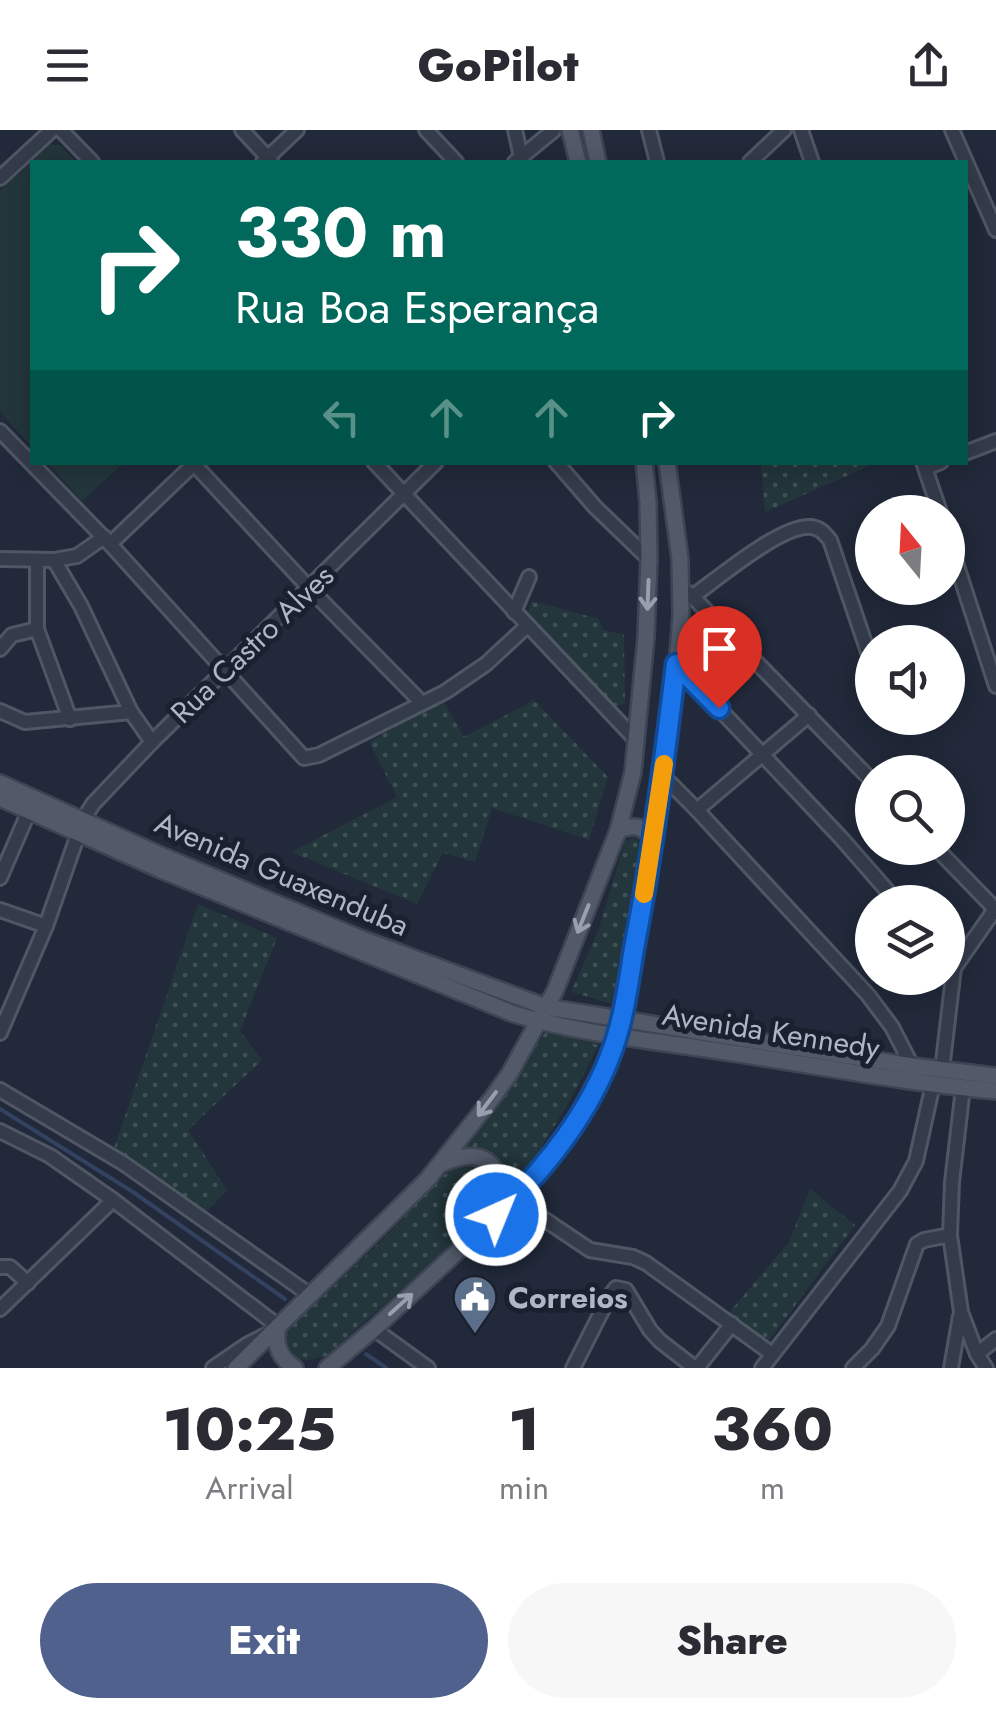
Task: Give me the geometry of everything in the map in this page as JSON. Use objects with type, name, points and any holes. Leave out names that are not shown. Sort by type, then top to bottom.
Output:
[{"type":"main road","points":[[570,130],[578,160]]},
{"type":"main road","points":[[591,130],[598,160]]},
{"type":"main road","points":[[236,1368],[426,1180],[490,1101],[542,1014],[618,831],[634,772],[649,559],[644,465]]},
{"type":"main road","points":[[327,1368],[514,1199],[571,1129],[613,1050],[652,840],[687,591],[667,465]]},
{"type":"main road","points":[[637,741],[666,744]]},
{"type":"main road","name":"Avenida Guaxenduba","points":[[0,783],[179,878],[514,1014],[542,1014]]},
{"type":"main road","name":"Avenida Guaxenduba","points":[[0,798],[82,827],[542,1014]]},
{"type":"main road","points":[[618,831],[639,827],[652,840]]},
{"type":"main road","points":[[514,1014],[525,1032],[525,1045]]},
{"type":"main road","name":"Avenida Kennedy","points":[[542,1014],[938,1077],[996,1076]]},
{"type":"main road","name":"Avenida Kennedy","points":[[619,1027],[912,1066],[963,1088],[996,1090]]},
{"type":"main road","points":[[438,1166],[464,1156],[488,1161],[500,1183],[496,1215]]},
{"type":"main road","points":[[275,1329],[280,1352],[295,1368]]},
{"type":"street","points":[[0,178],[52,130]]},
{"type":"street","points":[[61,130],[90,160]]},
{"type":"street","points":[[242,130],[267,160]]},
{"type":"street","points":[[269,160],[297,130]]},
{"type":"street","points":[[426,130],[454,160]]},
{"type":"street","points":[[514,130],[518,160]]},
{"type":"street","points":[[518,160],[554,130]]},
{"type":"street","points":[[649,130],[656,160]]},
{"type":"street","points":[[752,160],[784,130]]},
{"type":"street","points":[[800,130],[811,160]]},
{"type":"street","points":[[952,130],[965,160]]},
{"type":"street","points":[[968,166],[996,230]]},
{"type":"street","points":[[0,431],[30,462]]},
{"type":"street","points":[[968,452],[996,442]]},
{"type":"street","points":[[33,465],[107,540],[304,758],[320,754],[445,692],[486,664],[527,626]]},
{"type":"street","points":[[0,560],[77,556],[107,540],[194,465]]},
{"type":"street","points":[[196,465],[421,702]]},
{"type":"street","points":[[377,465],[637,741]]},
{"type":"street","name":"Rua Castro Alves","points":[[0,1033],[92,804],[433,465]]},
{"type":"street","points":[[559,465],[649,559]]},
{"type":"street","points":[[924,466],[934,495]]},
{"type":"street","points":[[855,763],[687,591],[779,536],[816,527],[830,540],[859,625]]},
{"type":"street","points":[[54,560],[81,606],[130,712],[152,742]]},
{"type":"street","points":[[36,561],[37,629],[70,719]]},
{"type":"street","points":[[514,612],[529,577]]},
{"type":"street","points":[[965,590],[996,686]]},
{"type":"street","points":[[2,640],[37,629]]},
{"type":"street","points":[[676,664],[882,885]]},
{"type":"street","points":[[0,711],[25,722],[130,712]]},
{"type":"street","points":[[697,810],[809,714]]},
{"type":"street","points":[[662,776],[868,995],[892,1028],[912,1066]]},
{"type":"street","points":[[0,878],[29,811]]},
{"type":"street","points":[[953,865],[996,909],[965,948]]},
{"type":"street","points":[[0,910],[46,926]]},
{"type":"street","points":[[762,1368],[900,1190],[916,1161],[938,1077],[948,995]]},
{"type":"street","points":[[963,1088],[950,1235],[961,1312],[976,1354],[986,1368]]},
{"type":"street","points":[[0,1090],[124,1164],[310,1295]]},
{"type":"street","points":[[0,1131],[50,1156],[112,1200],[275,1329],[213,1368]]},
{"type":"street","points":[[514,1199],[590,1250],[646,1263],[772,1354]]},
{"type":"street","points":[[0,1309],[112,1200]]},
{"type":"street","points":[[854,1368],[888,1326],[917,1244],[950,1235]]},
{"type":"street","points":[[0,1267],[10,1267],[28,1283]]},
{"type":"street","points":[[576,1367],[600,1312],[616,1288],[626,1290],[660,1342],[696,1368],[732,1324]]},
{"type":"street","points":[[951,1368],[961,1312]]},
{"type":"street","points":[[374,1329],[428,1368]]},
{"type":"street","points":[[976,1354],[996,1339]]},
{"type":"green space","points":[[50,144],[60,145],[74,160],[33,160]]},
{"type":"green space","points":[[30,163],[30,445],[0,412],[0,191]]},
{"type":"green space","points":[[49,465],[122,465],[82,501]]},
{"type":"green space","points":[[761,465],[871,465],[765,512]]},
{"type":"green space","points":[[532,601],[599,619],[603,630],[624,635],[625,704],[614,706],[527,616]]},
{"type":"green space","points":[[443,700],[464,737],[534,700],[608,777],[589,840],[492,808],[475,862],[443,853],[417,904],[291,852],[397,797],[369,742]]},
{"type":"green space","points":[[633,837],[640,845],[612,1004],[571,992],[598,931],[625,841]]},
{"type":"green space","points":[[198,904],[277,938],[240,1031],[262,1060],[188,1130],[227,1190],[206,1212],[114,1148]]},
{"type":"green space","points":[[546,1031],[599,1045],[536,1156],[507,1187],[494,1159],[465,1148]]},
{"type":"green space","points":[[468,1162],[482,1164],[490,1178],[492,1188],[485,1215],[328,1355],[306,1360],[291,1353],[283,1339],[287,1330],[439,1180]]},
{"type":"green space","points":[[810,1189],[855,1225],[768,1342],[727,1315],[789,1242]]},
{"type":"waterway","points":[[0,1109],[133,1192],[285,1299]]},
{"type":"waterway","points":[[366,1354],[386,1368]]},
{"type":"slow traffic","points":[[644,894],[664,764]]},
{"type":"place","name":"Correios","points":[[475,1335]]},
{"type":"route","points":[[496,1215],[550,1158],[571,1129],[613,1050],[639,921],[676,664],[719,708]]}]
